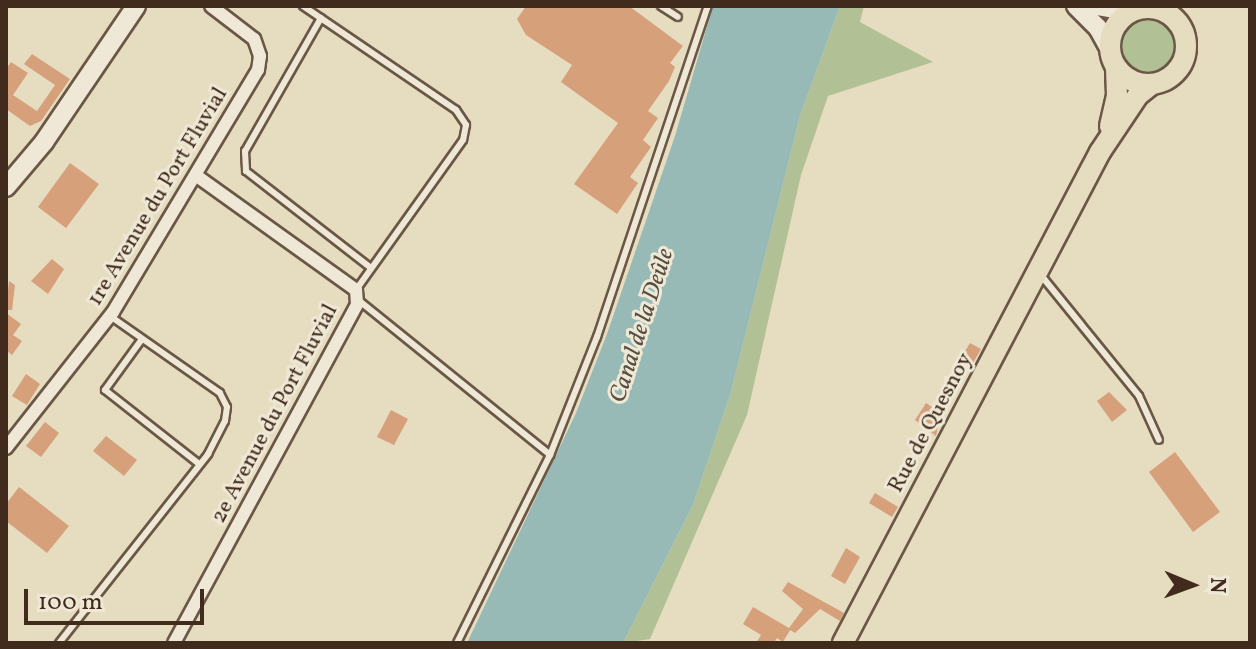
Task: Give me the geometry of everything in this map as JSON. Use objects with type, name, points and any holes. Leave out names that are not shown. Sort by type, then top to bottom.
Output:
[{"type":"main road","points":[[87,78],[123,6]]},
{"type":"main road","points":[[6,186],[87,78],[136,6]]},
{"type":"main road","points":[[1076,6],[1098,28],[1113,59],[1132,81],[1152,84]]},
{"type":"main road","points":[[1097,6],[1166,13],[1182,29]]},
{"type":"main road","points":[[1100,152],[1138,95],[1152,84],[1171,76],[1181,65],[1186,45],[1182,29],[1184,6]]},
{"type":"main road","points":[[1100,152],[1115,107],[1113,30],[1144,9]]},
{"type":"main road","name":"Rue de Quesnoy","points":[[843,643],[1100,152]]},
{"type":"street","name":"1re Avenue du Port Fluvial","points":[[6,448],[110,316],[258,70],[260,56],[249,33],[211,6]]},
{"type":"street","name":"2e Avenue du Port Fluvial","points":[[174,643],[356,295],[197,176]]},
{"type":"lane","points":[[303,6],[456,110],[466,125],[463,140],[371,268],[356,295],[550,455]]},
{"type":"lane","points":[[661,6],[678,17]]},
{"type":"lane","points":[[457,643],[550,455],[608,306],[708,6]]},
{"type":"lane","points":[[321,18],[245,151],[246,171],[371,268]]},
{"type":"lane","points":[[1038,271],[1139,396],[1159,440]]},
{"type":"lane","points":[[59,643],[199,464],[225,421],[227,407],[220,393],[110,316]]},
{"type":"lane","points":[[142,339],[105,390],[199,464]]},
{"type":"green space","points":[[840,6],[864,6],[860,22],[933,62],[828,96],[801,175],[747,415],[650,639],[623,643],[693,505],[731,392],[800,116]]},
{"type":"green space","points":[[1147,16],[1159,18],[1168,25],[1175,34],[1175,58],[1168,67],[1159,74],[1147,76],[1135,74],[1126,67],[1119,58],[1117,46],[1119,34],[1126,25],[1135,18]]},
{"type":"water","name":"Canal de la Deûle","points":[[713,6],[840,6],[800,116],[731,392],[693,505],[623,643],[467,643],[576,413],[607,334],[675,136]]},
{"type":"building","points":[[526,6],[629,6],[683,46],[670,63],[675,67],[669,81],[648,111],[658,118],[643,140],[651,147],[630,177],[638,183],[617,214],[574,184],[618,123],[561,82],[572,65],[526,35],[517,19]]},
{"type":"building","points":[[32,54],[70,79],[41,121],[30,126],[6,109],[6,69],[11,62],[28,73],[13,95],[37,111],[55,85],[24,64]]},
{"type":"building","points":[[70,163],[99,184],[66,228],[38,207]]},
{"type":"building","points":[[52,259],[64,269],[48,294],[31,281]]},
{"type":"building","points":[[9,281],[15,285],[12,310],[6,310]]},
{"type":"building","points":[[6,313],[21,324],[13,335],[22,341],[12,355],[6,350]]},
{"type":"building","points":[[970,343],[981,349],[972,365],[961,358]]},
{"type":"building","points":[[26,374],[40,384],[27,405],[12,396]]},
{"type":"building","points":[[1109,392],[1127,410],[1112,422],[1097,401]]},
{"type":"building","points":[[926,403],[941,413],[936,436],[915,420]]},
{"type":"building","points":[[391,410],[408,419],[394,445],[377,437]]},
{"type":"building","points":[[45,422],[59,433],[41,457],[26,446]]},
{"type":"building","points":[[106,436],[137,460],[124,476],[93,451]]},
{"type":"building","points":[[1175,452],[1220,512],[1193,532],[1149,472]]},
{"type":"building","points":[[19,487],[69,526],[47,553],[6,521],[6,504]]},
{"type":"building","points":[[875,493],[898,507],[892,517],[869,503]]},
{"type":"building","points":[[846,548],[860,557],[845,584],[831,576]]},
{"type":"building","points":[[788,582],[844,613],[840,621],[820,609],[795,633],[790,630],[783,642],[777,638],[774,643],[756,643],[761,635],[743,624],[753,607],[789,628],[803,609],[782,591]]}]
